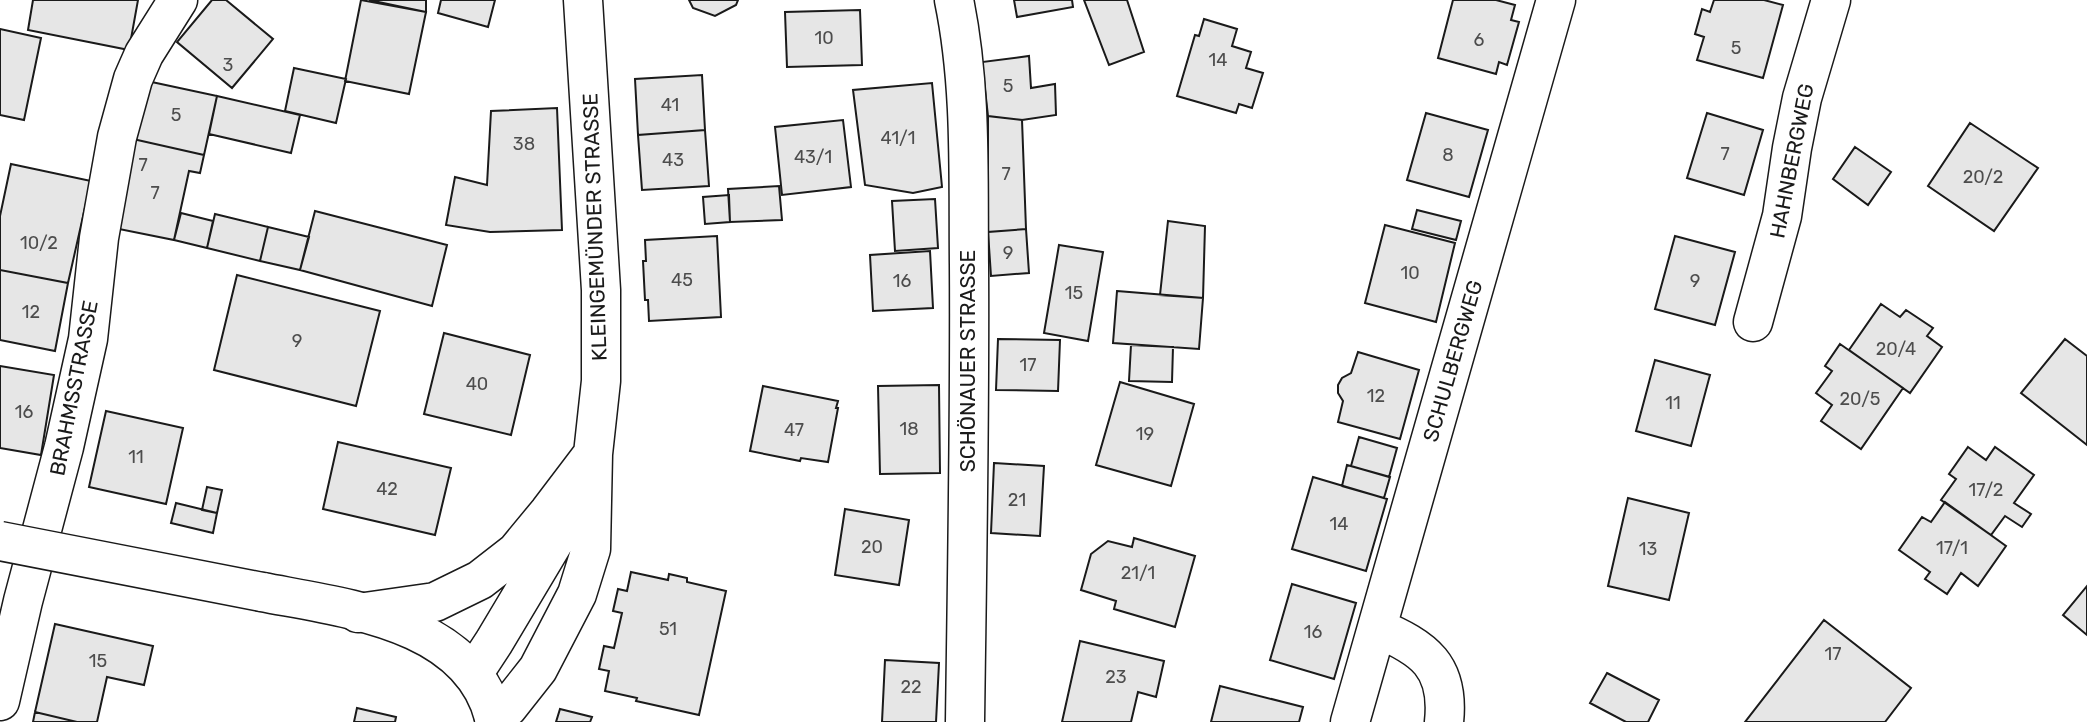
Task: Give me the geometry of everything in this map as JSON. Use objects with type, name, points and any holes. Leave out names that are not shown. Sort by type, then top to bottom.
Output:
[{"type":"street","name":"BRAHMSSTRASSE","points":[[0,701],[86,352],[104,205],[117,137],[133,79],[144,54],[178,0]]},
{"type":"street","name":"KLEINGEMÜNDER STRASSE","points":[[583,0],[601,290],[601,381],[593,454],[591,548],[577,594],[538,669],[508,707],[494,720],[489,702],[473,674],[570,515],[593,454]]},
{"type":"street","name":"SCHÖNAUER STRASSE","points":[[954,0],[959,23],[968,117],[970,321],[965,722]]},
{"type":"street","name":"SCHULBERGWEG","points":[[1350,722],[1556,0]]},
{"type":"street","name":"HAHNBERGWEG","points":[[1753,322],[1782,216],[1802,98],[1831,0]]},
{"type":"street","points":[[358,613],[435,602],[480,580],[516,552],[593,454]]},
{"type":"street","points":[[0,541],[388,619],[437,642],[473,674]]},
{"type":"street","points":[[1377,628],[1402,638],[1433,663],[1441,675],[1445,691],[1444,722]]},
{"type":"building","points":[[33,0],[138,0],[129,50],[28,30]]},
{"type":"building","points":[[212,0],[226,0],[273,39],[232,88],[177,42]]},
{"type":"building","points":[[361,0],[426,12],[409,94],[345,81]]},
{"type":"building","points":[[369,0],[426,0],[426,12]]},
{"type":"building","points":[[441,0],[495,0],[488,27],[438,13]]},
{"type":"building","points":[[689,0],[738,0],[736,5],[715,16],[693,8]]},
{"type":"building","points":[[1014,0],[1072,0],[1073,7],[1017,17]]},
{"type":"building","points":[[1084,0],[1127,0],[1144,52],[1109,65]]},
{"type":"building","points":[[1453,0],[1496,0],[1515,5],[1511,20],[1519,22],[1507,65],[1499,62],[1496,74],[1438,58]]},
{"type":"building","points":[[1714,0],[1764,0],[1783,5],[1763,78],[1697,60],[1704,37],[1695,34],[1702,9],[1710,12]]},
{"type":"building","points":[[860,10],[862,65],[787,67],[785,12]]},
{"type":"building","points":[[1204,19],[1237,29],[1232,46],[1251,52],[1246,68],[1263,73],[1252,108],[1239,104],[1236,113],[1177,96],[1195,35],[1199,36]]},
{"type":"building","points":[[0,29],[41,38],[24,120],[0,115]]},
{"type":"building","points":[[1029,56],[1031,88],[1055,84],[1056,115],[1022,120],[988,116],[982,62]]},
{"type":"building","points":[[294,68],[346,79],[336,123],[285,111]]},
{"type":"building","points":[[702,75],[705,130],[638,135],[635,79]]},
{"type":"building","points":[[147,81],[217,96],[204,155],[133,139]]},
{"type":"building","points":[[932,83],[942,187],[913,193],[865,185],[853,90]]},
{"type":"building","points":[[217,96],[300,115],[291,153],[209,134]]},
{"type":"building","points":[[557,108],[562,230],[490,232],[446,225],[455,177],[487,185],[491,111]]},
{"type":"building","points":[[1426,113],[1488,130],[1469,197],[1407,180]]},
{"type":"building","points":[[1707,113],[1763,130],[1744,195],[1687,178]]},
{"type":"building","points":[[988,116],[1022,120],[1026,229],[988,232]]},
{"type":"building","points":[[843,120],[851,187],[782,195],[775,127]]},
{"type":"building","points":[[1970,123],[2038,168],[1994,231],[1928,186]]},
{"type":"building","points":[[705,130],[709,186],[642,190],[638,135]]},
{"type":"building","points":[[133,139],[204,155],[200,173],[189,171],[174,240],[119,229]]},
{"type":"building","points":[[1855,147],[1891,172],[1868,205],[1833,179]]},
{"type":"building","points":[[11,164],[91,181],[68,283],[0,270],[0,216]]},
{"type":"building","points":[[779,186],[782,220],[730,222],[728,189]]},
{"type":"building","points":[[729,195],[730,222],[705,224],[703,197]]},
{"type":"building","points":[[935,199],[938,248],[895,251],[892,201]]},
{"type":"building","points":[[1417,210],[1461,221],[1456,240],[1412,229]]},
{"type":"building","points":[[315,211],[447,245],[432,306],[300,270]]},
{"type":"building","points":[[181,213],[213,221],[207,248],[174,240]]},
{"type":"building","points":[[215,214],[268,227],[260,261],[207,248]]},
{"type":"building","points":[[1168,221],[1205,226],[1203,298],[1160,295]]},
{"type":"building","points":[[1385,225],[1455,243],[1436,322],[1365,303]]},
{"type":"building","points":[[268,227],[309,237],[300,270],[260,261]]},
{"type":"building","points":[[1026,229],[1029,273],[991,276],[988,232]]},
{"type":"building","points":[[717,236],[721,317],[649,321],[643,261],[646,261],[645,240]]},
{"type":"building","points":[[1675,236],[1735,252],[1715,325],[1655,309]]},
{"type":"building","points":[[1059,245],[1103,252],[1088,341],[1044,333]]},
{"type":"building","points":[[930,251],[933,308],[873,311],[870,255]]},
{"type":"building","points":[[0,270],[68,283],[55,351],[0,340]]},
{"type":"building","points":[[237,275],[380,311],[356,406],[214,370]]},
{"type":"building","points":[[1117,291],[1203,298],[1199,349],[1113,343]]},
{"type":"building","points":[[1881,304],[1900,317],[1906,310],[1933,328],[1927,336],[1942,347],[1910,393],[1849,350]]},
{"type":"building","points":[[444,333],[530,355],[511,435],[424,414]]},
{"type":"building","points":[[998,339],[1060,340],[1058,391],[996,390]]},
{"type":"building","points":[[2065,339],[2087,356],[2087,445],[2021,393]]},
{"type":"building","points":[[1840,344],[1903,388],[1861,449],[1821,421],[1832,405],[1816,393],[1832,371],[1825,366]]},
{"type":"building","points":[[1131,345],[1173,347],[1172,382],[1129,381]]},
{"type":"building","points":[[1358,352],[1419,370],[1400,439],[1338,422],[1343,401],[1338,393],[1338,385],[1342,378],[1351,373]]},
{"type":"building","points":[[1655,360],[1710,375],[1691,446],[1636,431]]},
{"type":"building","points":[[0,366],[54,375],[41,455],[0,448]]},
{"type":"building","points":[[1120,382],[1194,404],[1171,486],[1096,465]]},
{"type":"building","points":[[939,385],[940,473],[880,474],[878,386]]},
{"type":"building","points":[[763,386],[838,401],[828,462],[801,458],[800,461],[750,451]]},
{"type":"building","points":[[106,411],[183,428],[166,504],[89,487]]},
{"type":"building","points":[[1359,437],[1397,448],[1389,477],[1351,466]]},
{"type":"building","points":[[338,442],[451,468],[435,535],[323,509]]},
{"type":"building","points":[[1968,447],[1986,460],[1995,447],[2034,475],[2014,503],[2031,514],[2022,527],[2005,516],[1991,535],[1941,500],[1956,479],[1949,474]]},
{"type":"building","points":[[994,463],[1044,466],[1040,536],[991,533]]},
{"type":"building","points":[[1347,465],[1390,477],[1384,498],[1342,486]]},
{"type":"building","points":[[1313,477],[1387,499],[1366,571],[1292,549]]},
{"type":"building","points":[[207,487],[222,490],[217,513],[202,510]]},
{"type":"building","points":[[1628,498],[1689,513],[1669,600],[1608,586]]},
{"type":"building","points":[[1945,502],[2006,546],[1978,586],[1961,573],[1947,594],[1925,579],[1930,572],[1899,550],[1922,517],[1931,522]]},
{"type":"building","points":[[176,503],[217,513],[213,533],[171,523]]},
{"type":"building","points":[[845,509],[909,520],[899,585],[835,575]]},
{"type":"building","points":[[1134,538],[1195,556],[1175,627],[1114,609],[1116,601],[1081,590],[1091,554],[1108,541],[1132,547]]},
{"type":"building","points":[[631,572],[668,580],[669,574],[687,578],[687,582],[726,591],[699,715],[605,691],[609,671],[599,669],[604,646],[614,648],[622,613],[613,611],[618,589],[627,591]]},
{"type":"building","points":[[1292,584],[1356,603],[1334,679],[1270,660]]},
{"type":"building","points":[[2087,586],[2087,635],[2063,615]]},
{"type":"building","points":[[1824,620],[1911,688],[1885,722],[1745,722]]},
{"type":"building","points":[[55,624],[153,646],[144,685],[107,677],[97,722],[77,722],[35,712]]},
{"type":"building","points":[[1080,641],[1164,661],[1156,697],[1138,692],[1131,722],[1062,722]]},
{"type":"building","points":[[885,660],[939,663],[936,722],[882,722]]},
{"type":"building","points":[[1607,673],[1659,700],[1648,722],[1626,722],[1590,703]]},
{"type":"building","points":[[1220,686],[1303,707],[1299,722],[1211,722]]},
{"type":"building","points":[[357,708],[396,717],[395,722],[354,722]]},
{"type":"building","points":[[560,709],[592,717],[590,722],[556,722]]},
{"type":"building","points":[[35,712],[77,722],[33,722]]}]
